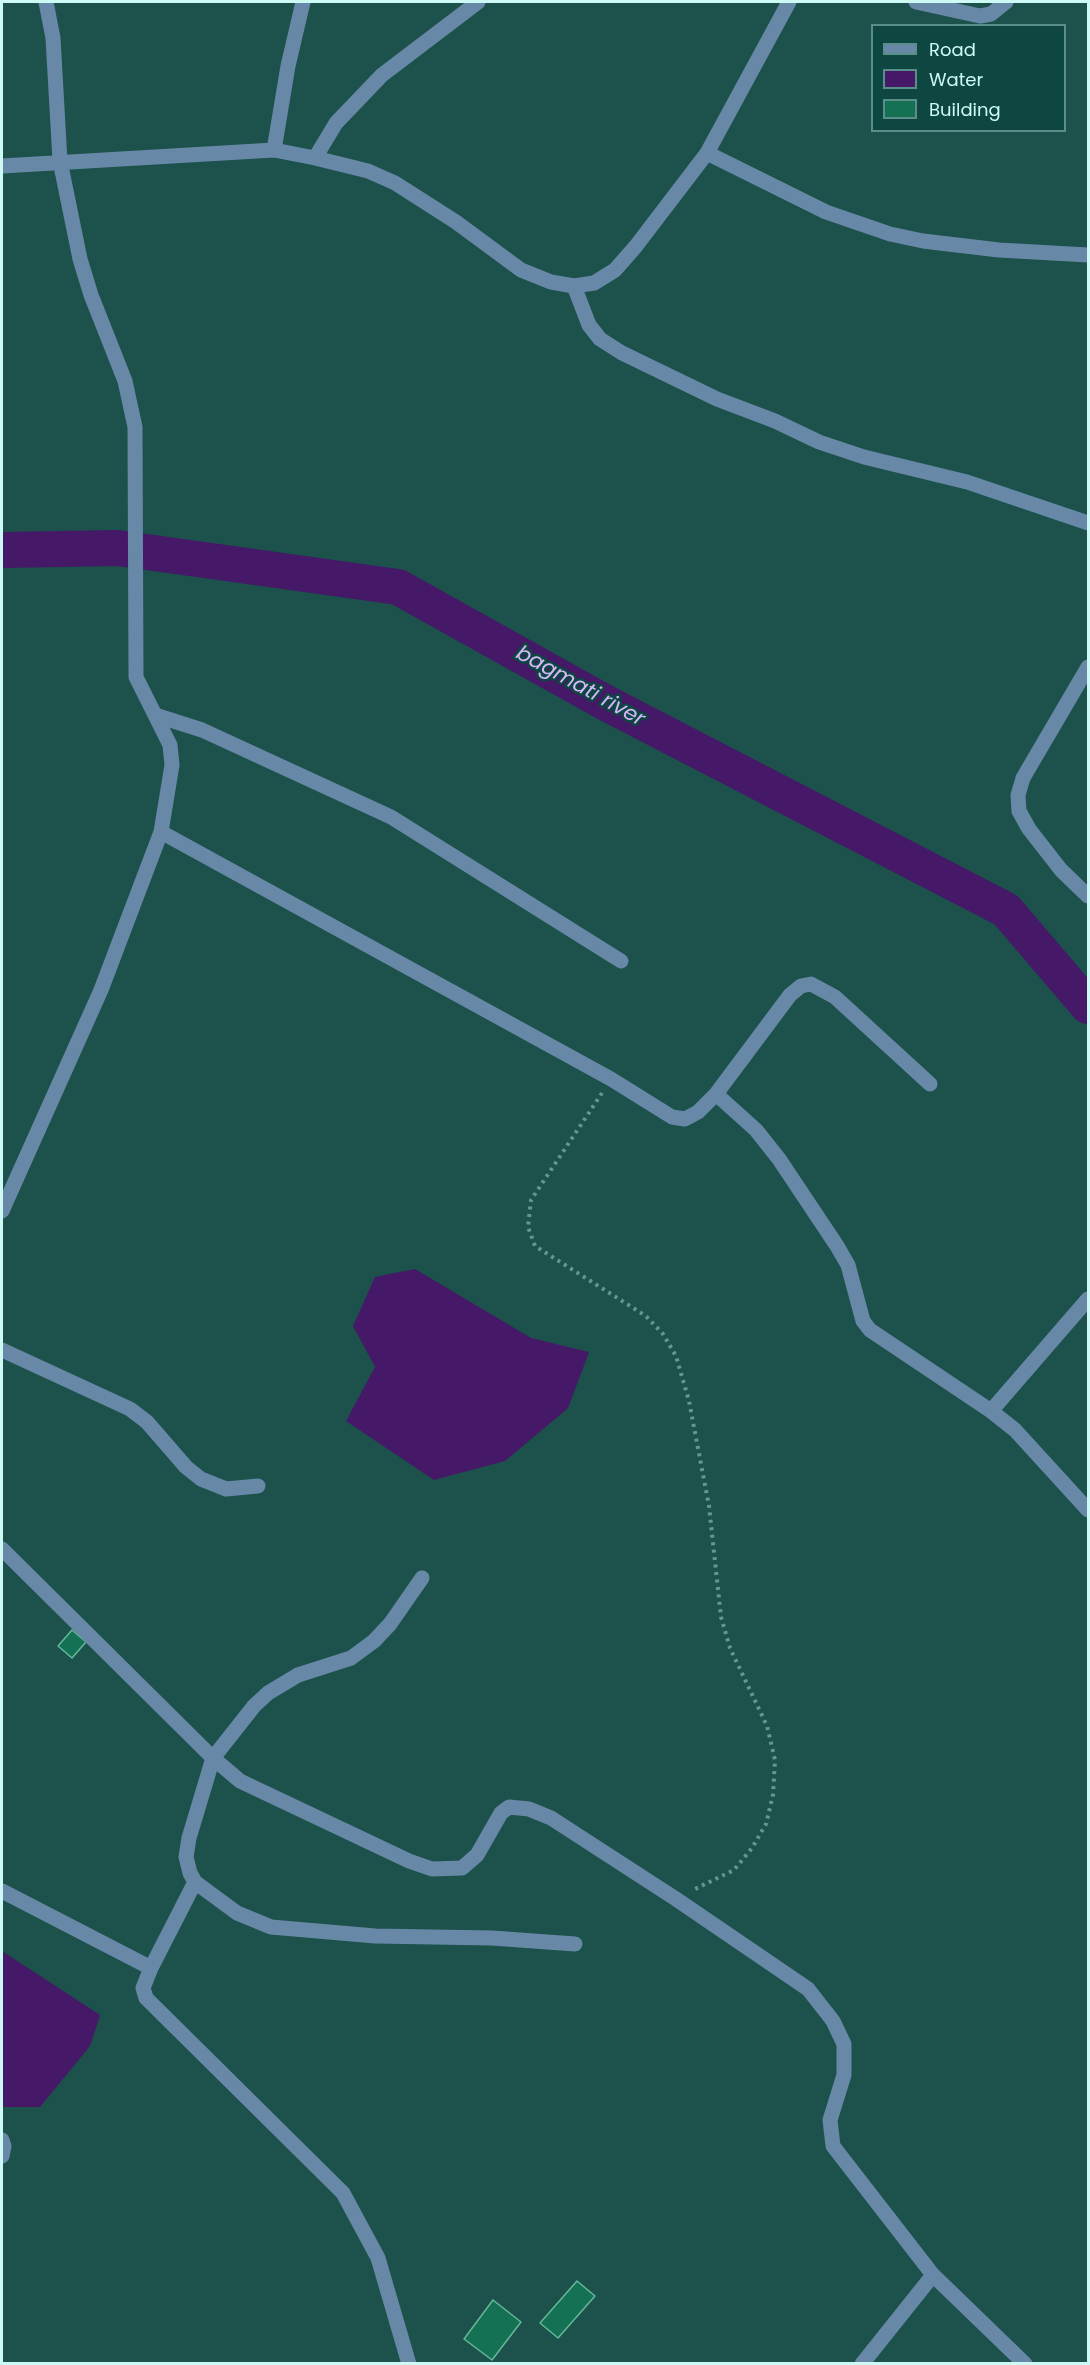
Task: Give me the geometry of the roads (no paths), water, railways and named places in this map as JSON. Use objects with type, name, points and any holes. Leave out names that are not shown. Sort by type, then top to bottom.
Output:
[{"type":"street","points":[[2,1211],[101,990],[161,832],[172,765],[170,745],[136,677],[135,427],[125,381],[91,295],[80,259],[60,161],[53,38],[45,2]]},
{"type":"street","points":[[274,150],[288,66],[303,2]]},
{"type":"street","points":[[315,158],[336,123],[382,75],[478,2]]},
{"type":"street","points":[[2,166],[274,150],[315,158],[368,171],[395,183],[456,222],[521,270],[551,282],[574,286],[594,283],[615,270],[708,153],[789,2]]},
{"type":"street","points":[[916,2],[980,16],[991,14],[1006,2]]},
{"type":"street","points":[[708,153],[826,212],[890,234],[923,241],[999,250],[1089,255]]},
{"type":"street","points":[[574,286],[589,325],[600,339],[622,353],[717,399],[842,450],[967,482],[1089,523]]},
{"type":"street","points":[[1089,667],[1028,769],[1018,795],[1019,811],[1029,829],[1061,870],[1089,896]]},
{"type":"street","points":[[156,715],[202,730],[391,817],[621,961]]},
{"type":"street","points":[[161,832],[611,1079],[678,1119],[692,1118],[716,1095],[790,995],[801,986],[811,984],[835,997],[930,1084]]},
{"type":"street","points":[[716,1095],[756,1130],[837,1246],[848,1264],[856,1287],[863,1321],[870,1330],[992,1411],[1015,1431],[1089,1510]]},
{"type":"street","points":[[992,1411],[1089,1299]]},
{"type":"street","points":[[2,1350],[130,1409],[147,1422],[186,1467],[201,1479],[226,1489],[258,1486]]},
{"type":"street","points":[[2,1549],[213,1758],[240,1781],[409,1861],[432,1869],[462,1868],[477,1855],[501,1813],[508,1807],[529,1809],[551,1818],[676,1899],[808,1989],[833,2021],[844,2044],[845,2060],[830,2120],[833,2146],[933,2275],[1015,2360]]},
{"type":"street","points":[[422,1578],[390,1624],[375,1641],[351,1658],[298,1675],[268,1693],[254,1706],[213,1758],[189,1838],[186,1857],[195,1882],[237,1913],[271,1927],[375,1935],[492,1938],[575,1944]]},
{"type":"street","points":[[195,1882],[143,1988],[150,2004],[343,2193],[378,2258],[409,2364]]},
{"type":"street","points":[[2,1891],[151,1968]]},
{"type":"street","points":[[2,2140],[4,2146],[2,2156]]},
{"type":"street","points":[[862,2364],[933,2275]]},
{"type":"water","points":[[415,1269],[531,1338],[589,1352],[568,1408],[505,1461],[434,1480],[346,1421],[375,1367],[353,1326],[375,1277]]},
{"type":"water","points":[[2,1951],[100,2015],[90,2046],[40,2107],[2,2107]]},
{"type":"waterway","name":"bagmati river","points":[[2,550],[118,548],[398,587],[606,703],[1006,910],[1088,1006]]}]
